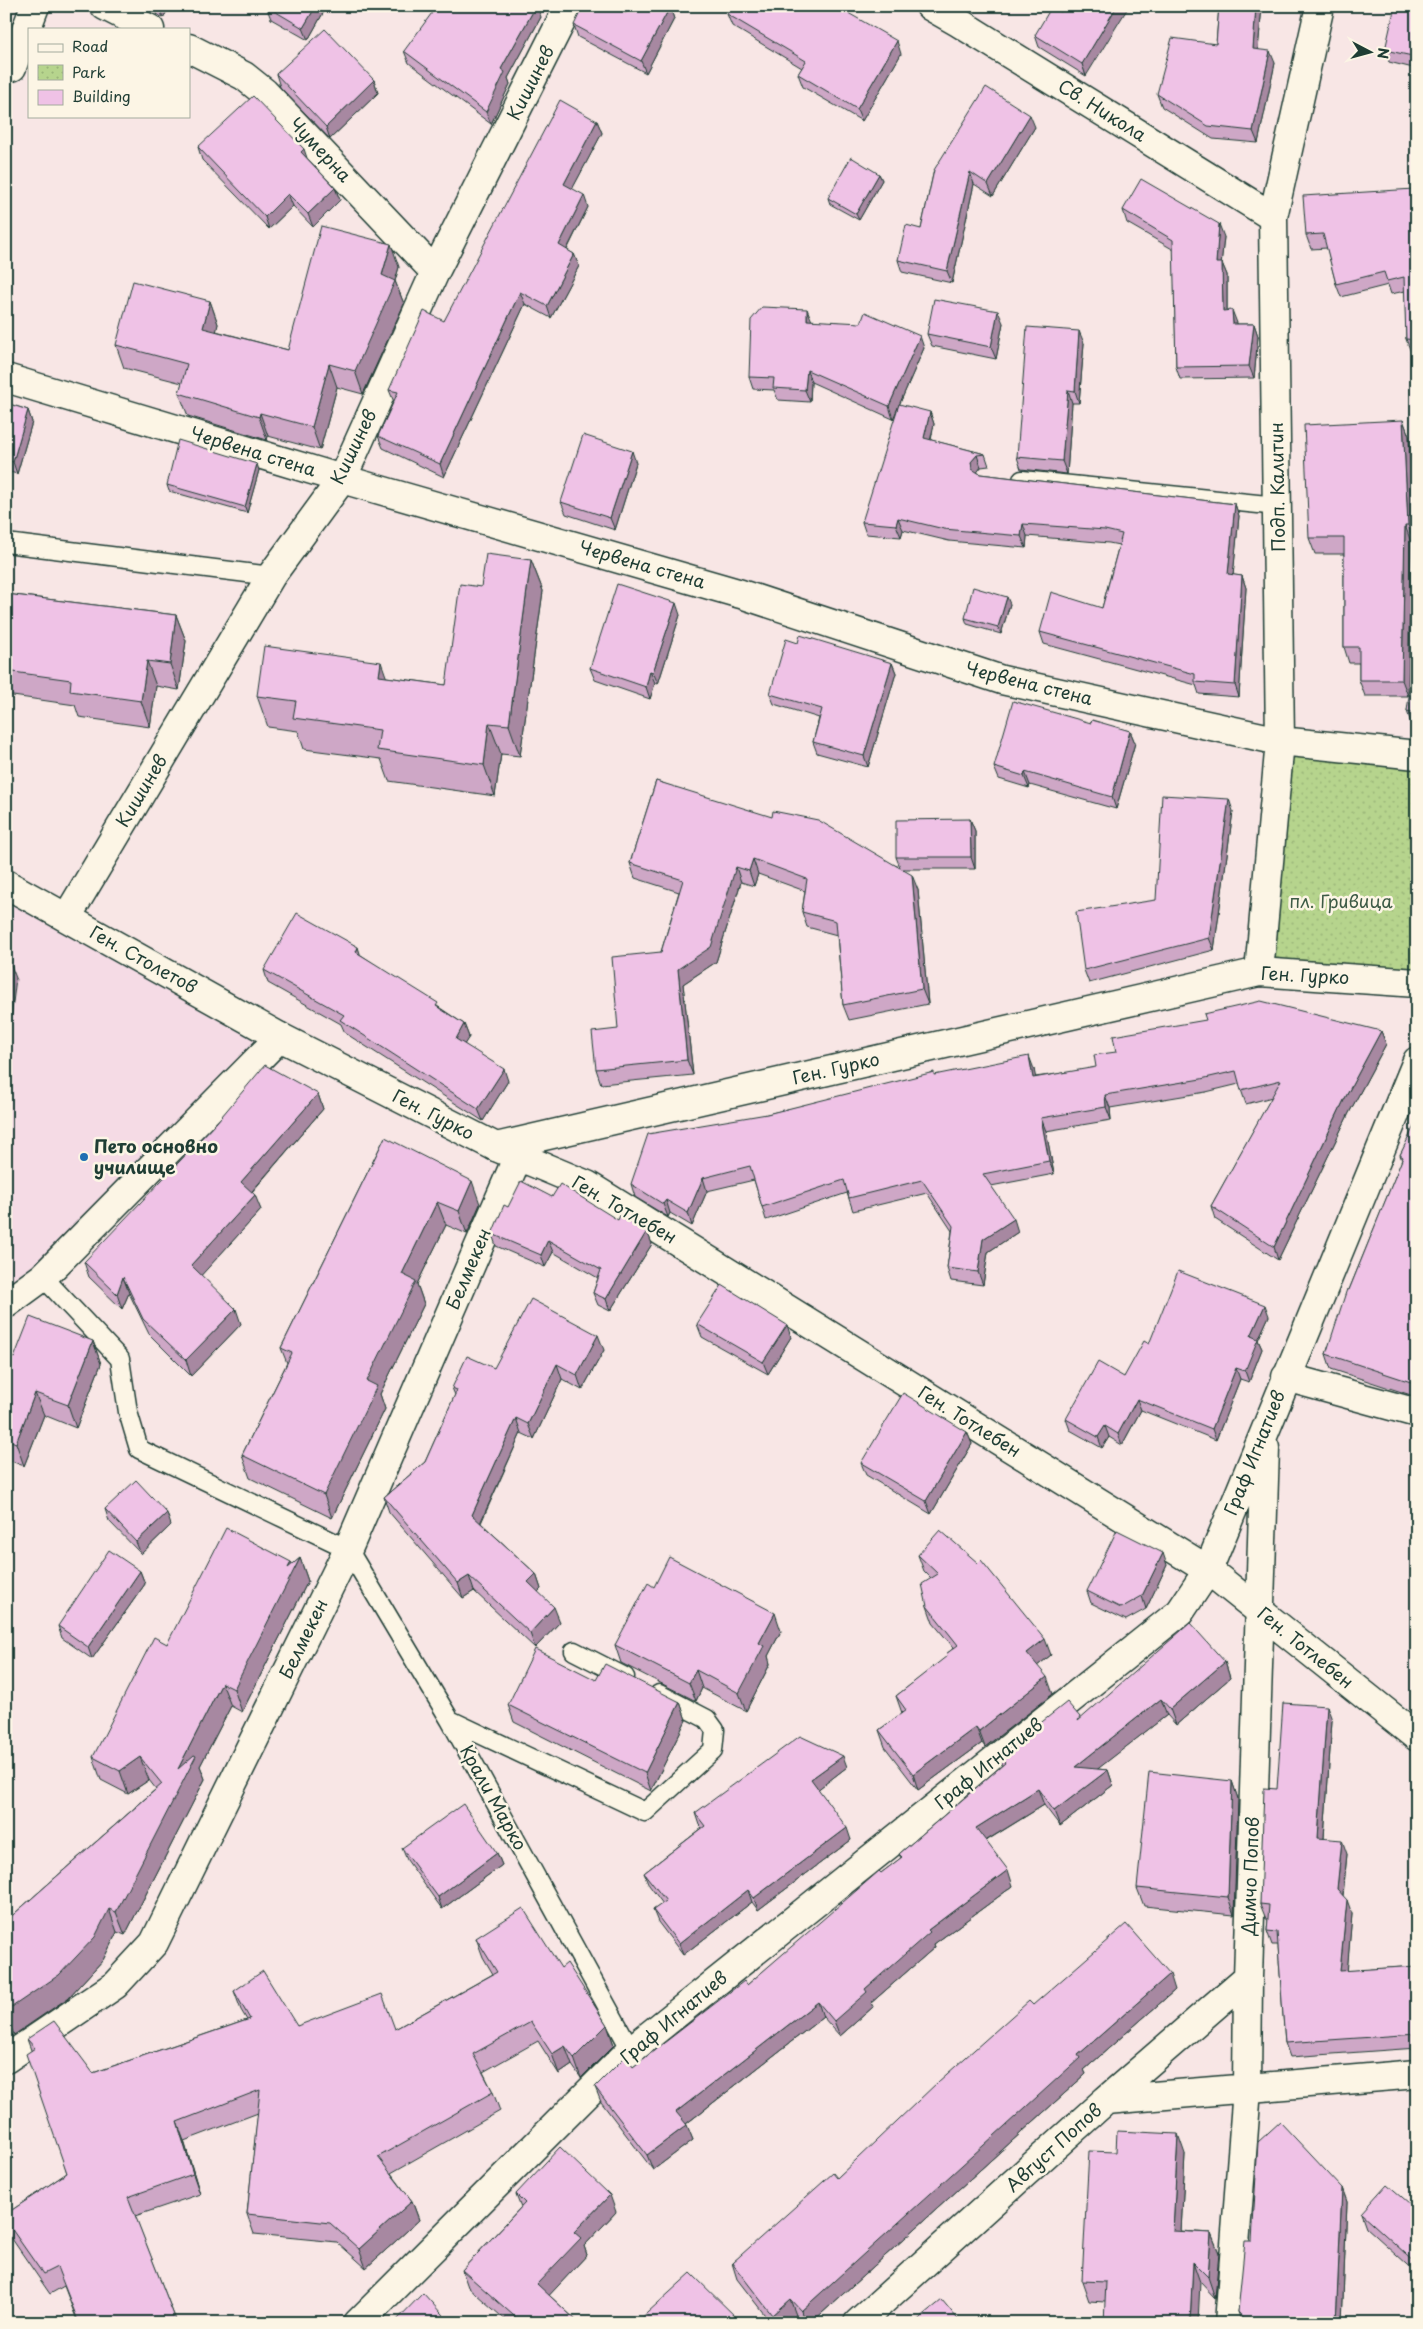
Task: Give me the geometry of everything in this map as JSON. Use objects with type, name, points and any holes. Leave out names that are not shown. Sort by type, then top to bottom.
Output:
[{"type":"street","points":[[12,67],[35,6]]},
{"type":"street","points":[[105,6],[148,28]]},
{"type":"street","name":"Кишинев","points":[[67,917],[271,576],[342,479],[435,272],[569,6]]},
{"type":"street","name":"Св. Никола","points":[[930,6],[961,14],[1273,217]]},
{"type":"street","name":"Подп. Калитин","points":[[1260,972],[1280,741],[1273,217],[1320,6]]},
{"type":"street","name":"Чумерна","points":[[190,49],[244,76],[264,92],[435,272]]},
{"type":"street","name":"Червена стена","points":[[6,378],[342,479],[740,594],[1002,680],[1280,741],[1417,755]]},
{"type":"street","name":"Ген. Столетов","points":[[6,884],[280,1036]]},
{"type":"street","name":"Ген. Гурко","points":[[280,1036],[507,1152],[1260,972],[1417,983]]},
{"type":"street","points":[[6,1304],[44,1277],[280,1036]]},
{"type":"street","name":"Граф Игнатиев","points":[[358,2323],[631,2050],[1180,1612],[1208,1570],[1417,1061]]},
{"type":"street","name":"Белмекен","points":[[6,2059],[115,1985],[154,1943],[348,1549],[507,1152]]},
{"type":"street","name":"Ген. Тотлебен","points":[[507,1152],[587,1185],[1208,1570],[1417,1737]]},
{"type":"street","points":[[1286,1377],[1417,1413]]},
{"type":"street","name":"Димчо Попов","points":[[1229,2323],[1247,2089],[1248,1977],[1266,1428]]},
{"type":"street","points":[[1106,2100],[1248,1977]]},
{"type":"street","name":"Август Попов","points":[[858,2323],[1106,2100],[1417,2074]]},
{"type":"lane","points":[[1006,478],[1278,506]]},
{"type":"lane","points":[[6,543],[271,576]]},
{"type":"lane","points":[[44,1277],[120,1360],[128,1412],[139,1449],[348,1549]]},
{"type":"lane","name":"Крали Марко","points":[[348,1549],[450,1720],[631,2050]]},
{"type":"lane","points":[[450,1720],[645,1812],[713,1750],[715,1730],[707,1719],[574,1651]]},
{"type":"shaded area","name":"Пето основно училище","points":[[6,887],[280,1037],[6,1304]]},
{"type":"green space","name":"пл. Гривица","points":[[1280,741],[1417,755],[1417,983],[1259,972]]},
{"type":"building","points":[[266,6],[316,6],[303,28]]},
{"type":"building","points":[[437,6],[536,6],[501,69],[505,72],[486,112],[404,51]]},
{"type":"building","points":[[583,6],[614,6],[626,13],[630,6],[670,7],[641,61],[574,25]]},
{"type":"building","points":[[731,6],[836,6],[897,41],[857,109],[798,74],[806,61],[727,14]]},
{"type":"building","points":[[1052,6],[1061,12],[1065,6],[1117,6],[1082,64],[1035,35]]},
{"type":"building","points":[[1219,6],[1256,6],[1253,49],[1270,51],[1253,131],[1208,126],[1157,94],[1172,38],[1216,44]]},
{"type":"building","points":[[1395,6],[1417,6],[1417,57],[1385,50]]},
{"type":"building","points":[[325,29],[374,80],[326,127],[276,74]]},
{"type":"building","points":[[986,87],[1030,115],[988,184],[970,172],[947,271],[898,260],[906,225],[921,229],[934,170]]},
{"type":"building","points":[[253,96],[304,149],[301,152],[335,188],[308,214],[288,194],[265,217],[198,147]]},
{"type":"building","points":[[560,100],[597,121],[564,184],[584,195],[559,245],[574,254],[547,306],[520,292],[440,464],[378,436],[398,392],[389,390],[424,311],[444,321]]},
{"type":"building","points":[[851,157],[879,174],[856,214],[828,198]]},
{"type":"building","points":[[1141,179],[1219,224],[1216,263],[1222,263],[1223,311],[1232,310],[1233,324],[1254,324],[1249,366],[1176,367],[1173,240],[1123,210]]},
{"type":"building","points":[[1414,189],[1414,192],[1417,192],[1417,340],[1406,339],[1404,277],[1387,281],[1384,272],[1336,284],[1323,234],[1306,235],[1303,196]]},
{"type":"building","points":[[321,226],[391,244],[382,275],[395,281],[355,371],[329,364],[312,427],[260,413],[259,417],[179,393],[187,364],[116,345],[133,281],[210,301],[203,328],[288,350]]},
{"type":"building","points":[[934,299],[998,311],[991,347],[927,334]]},
{"type":"building","points":[[762,307],[807,309],[807,320],[861,323],[865,312],[920,336],[889,406],[807,370],[805,390],[773,388],[774,378],[749,377],[751,320]]},
{"type":"building","points":[[1027,327],[1079,331],[1075,391],[1068,390],[1062,461],[1017,457]]},
{"type":"building","points":[[6,403],[28,410],[13,462],[6,460]]},
{"type":"building","points":[[899,404],[930,412],[924,438],[985,454],[977,455],[971,462],[972,469],[980,474],[1235,504],[1228,574],[1242,576],[1235,685],[1195,682],[1195,674],[1040,632],[1051,592],[1102,608],[1122,534],[1105,530],[1023,524],[1021,536],[944,529],[898,518],[896,525],[862,522]]},
{"type":"building","points":[[1403,420],[1408,525],[1405,525],[1402,680],[1359,680],[1359,647],[1344,647],[1344,538],[1309,538],[1304,425]]},
{"type":"building","points":[[583,435],[632,451],[610,518],[561,502]]},
{"type":"building","points":[[178,440],[257,464],[245,507],[167,485]]},
{"type":"building","points":[[486,554],[531,560],[509,725],[489,723],[484,765],[377,750],[380,730],[293,718],[296,701],[257,696],[264,646],[381,662],[379,676],[446,685],[460,584],[481,587]]},
{"type":"building","points":[[617,584],[676,603],[653,672],[650,671],[646,687],[590,668]]},
{"type":"building","points":[[973,587],[1007,597],[998,627],[965,618]]},
{"type":"building","points":[[6,594],[176,615],[170,664],[147,661],[141,701],[70,691],[71,680],[6,671]]},
{"type":"building","points":[[800,635],[892,663],[864,756],[813,742],[822,709],[770,694],[786,639],[798,643]]},
{"type":"building","points":[[1414,660],[1417,660],[1417,713],[1407,711]]},
{"type":"building","points":[[1013,701],[1091,723],[1092,720],[1130,731],[1112,797],[1025,772],[1024,776],[994,767]]},
{"type":"building","points":[[656,781],[772,817],[773,811],[818,820],[912,875],[922,989],[843,1005],[836,921],[802,912],[807,879],[753,859],[749,871],[736,867],[711,947],[678,969],[687,1060],[596,1069],[592,1032],[618,1029],[612,957],[661,952],[683,880],[630,863]]},
{"type":"building","points":[[1162,795],[1229,799],[1209,938],[1084,970],[1076,912],[1156,900]]},
{"type":"building","points":[[970,819],[971,857],[896,857],[896,820]]},
{"type":"building","points":[[297,913],[358,947],[356,952],[438,1003],[436,1006],[464,1024],[456,1039],[504,1069],[478,1109],[340,1020],[344,1015],[264,970]]},
{"type":"building","points":[[6,960],[9,960],[6,985]]},
{"type":"building","points":[[1261,1001],[1381,1031],[1344,1100],[1274,1247],[1211,1206],[1281,1080],[1241,1090],[1236,1071],[1201,1079],[1105,1095],[1106,1107],[1041,1118],[1049,1161],[983,1174],[1014,1219],[983,1239],[978,1272],[947,1268],[953,1226],[922,1180],[849,1198],[844,1180],[762,1207],[750,1166],[703,1178],[688,1213],[666,1200],[663,1204],[631,1184],[648,1134],[767,1114],[934,1072],[934,1075],[1029,1056],[1033,1078],[1096,1067],[1094,1055],[1116,1052],[1113,1036],[1206,1020],[1204,1014]]},
{"type":"building","points":[[265,1065],[318,1094],[241,1182],[255,1195],[191,1265],[236,1309],[186,1360],[143,1319],[123,1277],[117,1294],[84,1262],[216,1123]]},
{"type":"building","points":[[1416,1122],[1417,1300],[1412,1310],[1417,1312],[1417,1384],[1326,1354],[1347,1289],[1349,1290],[1403,1157],[1400,1155]]},
{"type":"building","points":[[385,1137],[472,1181],[459,1211],[437,1202],[402,1274],[416,1281],[367,1381],[377,1386],[324,1495],[242,1455],[292,1353],[281,1348]]},
{"type":"building","points":[[521,1181],[552,1197],[560,1184],[618,1220],[620,1215],[647,1231],[606,1299],[593,1293],[601,1270],[548,1240],[541,1255],[492,1234],[504,1205],[508,1207]]},
{"type":"building","points":[[1178,1271],[1265,1305],[1251,1336],[1258,1339],[1245,1371],[1236,1368],[1212,1429],[1137,1399],[1118,1434],[1105,1426],[1098,1437],[1066,1419],[1098,1362],[1124,1377],[1144,1341],[1149,1344]]},
{"type":"building","points":[[722,1285],[787,1325],[763,1362],[697,1324]]},
{"type":"building","points":[[531,1299],[598,1335],[577,1375],[557,1364],[528,1424],[516,1418],[472,1515],[536,1574],[528,1582],[554,1607],[530,1633],[469,1576],[458,1583],[384,1497],[425,1462],[457,1390],[452,1388],[467,1356],[494,1368]]},
{"type":"building","points":[[30,1317],[93,1341],[68,1405],[35,1393],[16,1443],[6,1439],[6,1355],[14,1358]]},
{"type":"building","points":[[903,1393],[967,1432],[926,1501],[861,1463]]},
{"type":"building","points":[[136,1480],[167,1513],[136,1542],[105,1509]]},
{"type":"building","points":[[226,1528],[291,1562],[288,1568],[300,1558],[234,1689],[222,1683],[178,1769],[194,1755],[196,1756],[116,1912],[109,1909],[95,1937],[59,1975],[6,2011],[6,1921],[162,1784],[140,1757],[120,1771],[93,1757],[154,1637],[167,1644]]},
{"type":"building","points":[[940,1530],[978,1563],[981,1560],[1045,1639],[1027,1653],[1047,1677],[979,1731],[976,1727],[913,1774],[879,1730],[906,1710],[896,1696],[947,1656],[946,1654],[958,1645],[927,1606],[922,1584],[938,1574],[918,1555]]},
{"type":"building","points":[[1117,1530],[1163,1553],[1142,1596],[1121,1608],[1087,1591]]},
{"type":"building","points":[[109,1550],[140,1571],[88,1647],[58,1626]]},
{"type":"building","points":[[669,1557],[775,1613],[759,1643],[764,1646],[739,1693],[696,1670],[689,1683],[615,1645],[648,1583],[654,1587]]},
{"type":"building","points":[[1190,1623],[1225,1662],[1170,1709],[1161,1699],[1075,1767],[1108,1770],[1054,1811],[1038,1789],[976,1828],[1008,1870],[928,1930],[930,1932],[865,1989],[867,1992],[834,2021],[818,2002],[676,2112],[687,2125],[647,2155],[595,2087],[626,2056],[633,2067],[744,1981],[747,1985],[879,1871],[881,1873],[902,1857],[899,1854],[1005,1763],[999,1756],[1067,1702],[1080,1717],[1078,1721]]},
{"type":"building","points":[[535,1649],[596,1680],[605,1664],[680,1702],[645,1773],[508,1705]]},
{"type":"building","points":[[1283,1703],[1327,1706],[1318,1838],[1342,1840],[1337,1889],[1347,1900],[1340,1971],[1417,1966],[1417,2034],[1285,2043],[1277,1932],[1267,1931],[1269,1905],[1260,1904],[1264,1788],[1277,1789]]},
{"type":"building","points":[[800,1736],[843,1756],[811,1779],[847,1828],[754,1898],[748,1890],[679,1944],[653,1910],[666,1901],[644,1873],[705,1826],[695,1813]]},
{"type":"building","points":[[1149,1772],[1232,1781],[1228,1897],[1137,1888]]},
{"type":"building","points":[[463,1804],[497,1853],[438,1897],[402,1848]]},
{"type":"building","points":[[523,1908],[561,1968],[567,1963],[607,2025],[574,2058],[565,2046],[552,2054],[531,2022],[473,2054],[493,2092],[378,2157],[412,2201],[359,2249],[330,2223],[247,2214],[260,2090],[177,2122],[193,2174],[128,2197],[177,2323],[79,2323],[57,2267],[43,2274],[6,2221],[6,2214],[67,2173],[26,2054],[35,2048],[27,2039],[54,2021],[93,2073],[250,2019],[234,1991],[263,1971],[297,2026],[382,1994],[395,2029],[497,1972],[476,1938]]},
{"type":"building","points":[[1126,1924],[1170,1974],[1078,2055],[1080,2058],[801,2311],[790,2299],[772,2315],[732,2263],[833,2173],[837,2178],[938,2082],[1029,2001],[1033,2005]]},
{"type":"building","points":[[1280,2122],[1342,2188],[1336,2323],[1248,2323],[1238,2312],[1245,2241],[1252,2241],[1258,2142]]},
{"type":"building","points":[[1117,2131],[1178,2134],[1173,2231],[1211,2233],[1208,2277],[1193,2262],[1190,2323],[1104,2323],[1106,2282],[1082,2281],[1089,2151],[1116,2152]]},
{"type":"building","points":[[560,2147],[610,2195],[574,2232],[581,2238],[537,2284],[579,2323],[522,2323],[462,2270],[525,2203],[516,2194]]},
{"type":"building","points":[[1387,2184],[1417,2210],[1417,2264],[1361,2213]]},
{"type":"building","points":[[691,2273],[742,2323],[636,2323]]},
{"type":"building","points":[[423,2293],[450,2323],[394,2323]]},
{"type":"building","points":[[942,2300],[961,2323],[914,2323]]},
{"type":"building","points":[[6,2310],[11,2323],[6,2323]]},
{"type":"place","name":"Пето основно училище","points":[[84,1157]]}]
